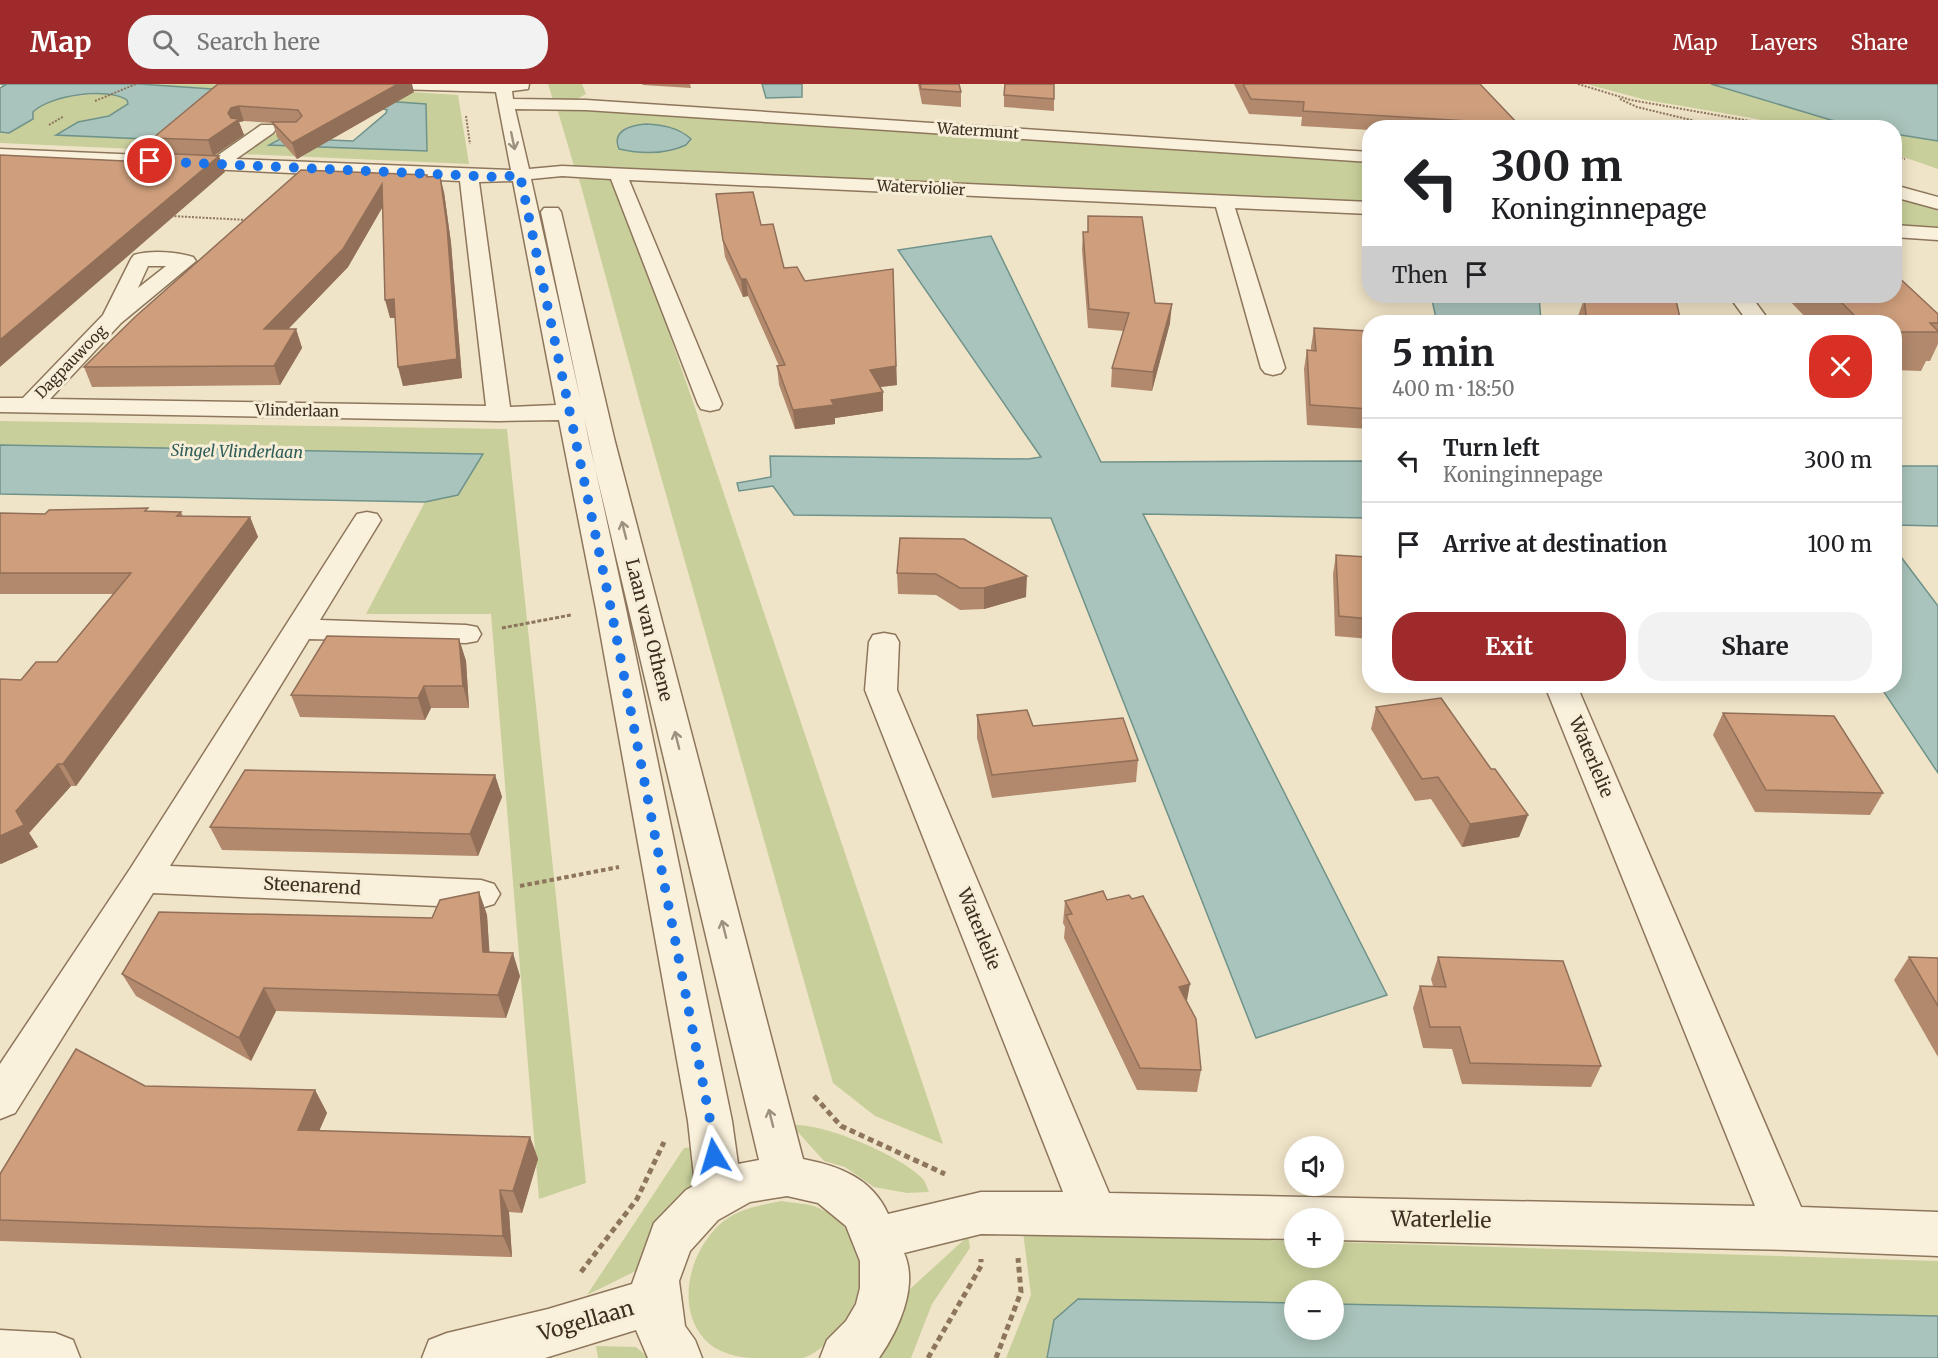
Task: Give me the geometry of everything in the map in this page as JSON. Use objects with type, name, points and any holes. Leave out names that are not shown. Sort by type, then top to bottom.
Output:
[{"type":"street","name":"Watermunt","points":[[396,84],[454,86],[1362,156]]},
{"type":"street","name":"Laan van Othene","points":[[513,91],[582,410],[785,1175]]},
{"type":"street","points":[[236,128],[285,130]]},
{"type":"street","points":[[217,165],[267,129]]},
{"type":"street","name":"Waterviolier","points":[[8,154],[469,176],[562,171],[1362,208]]},
{"type":"street","points":[[0,165],[8,154]]},
{"type":"street","points":[[618,174],[710,404]]},
{"type":"street","points":[[469,176],[499,414]]},
{"type":"street","points":[[1902,193],[1938,203]]},
{"type":"street","points":[[1224,202],[1273,368]]},
{"type":"street","points":[[1902,232],[1938,234]]},
{"type":"street","name":"Dagpauwoog","points":[[29,405],[113,318]]},
{"type":"street","name":"Vlinderlaan","points":[[0,405],[499,414],[582,410]]},
{"type":"street","name":"Laan van Othene","points":[[582,410],[611,609],[710,1120],[718,1192]]},
{"type":"street","points":[[0,1100],[143,879],[367,520]]},
{"type":"street","points":[[300,629],[466,634]]},
{"type":"street","name":"Waterlelie","points":[[884,642],[881,690],[1094,1212]]},
{"type":"street","name":"Waterlelie","points":[[1564,693],[1787,1228]]},
{"type":"street","name":"Steenarend","points":[[143,879],[481,894]]},
{"type":"street","points":[[677,1358],[661,1332],[654,1301],[658,1269],[671,1238],[692,1212],[718,1192],[751,1179],[785,1175],[816,1180],[843,1192],[865,1212],[879,1238],[886,1274],[879,1312],[858,1347],[845,1358]]},
{"type":"street","name":"Waterlelie","points":[[879,1238],[981,1213],[1013,1212],[1787,1228],[1938,1234]]},
{"type":"street","name":"Vogellaan","points":[[447,1358],[548,1334],[654,1301]]},
{"type":"street","points":[[0,1355],[55,1358]]},
{"type":"path","points":[[95,101],[136,84]]},
{"type":"path","points":[[1578,84],[1610,94],[1748,120]]},
{"type":"path","points":[[1610,94],[1637,107],[1691,120]]},
{"type":"path","points":[[164,216],[253,221]]},
{"type":"path","points":[[466,634],[577,614]]},
{"type":"path","points":[[481,894],[622,866]]},
{"type":"path","points":[[548,1334],[559,1300],[637,1199],[668,1133]]},
{"type":"path","points":[[996,1358],[1021,1292],[1013,1212]]},
{"type":"green space","points":[[138,84],[286,84],[458,95],[469,164],[240,154],[271,134],[292,134],[282,138],[427,151],[426,104]]},
{"type":"green space","points":[[548,84],[582,84],[586,94],[577,99],[553,100]]},
{"type":"green space","points":[[1586,84],[1711,84],[1831,120],[1761,120],[1646,100]]},
{"type":"green space","points":[[98,94],[117,95],[127,100],[128,104],[109,116],[78,122],[57,135],[233,132],[248,134],[224,153],[0,143],[0,132],[9,132],[33,119],[33,112],[47,103],[64,98]]},
{"type":"green space","points":[[557,108],[1362,162],[1362,203],[574,166]]},
{"type":"green space","points":[[1902,135],[1938,141],[1938,169],[1902,156]]},
{"type":"green space","points":[[612,178],[616,181],[692,399],[943,1144],[875,1116],[833,1083],[642,410],[579,179]]},
{"type":"green space","points":[[1902,199],[1938,207],[1938,230],[1902,228]]},
{"type":"green space","points":[[0,421],[507,429],[586,1183],[539,1199],[491,614],[366,614],[425,502],[458,495],[483,454],[0,445]]},
{"type":"green space","points":[[795,1125],[809,1126],[843,1135],[879,1150],[920,1176],[929,1192],[907,1193],[874,1187],[845,1167],[824,1161],[797,1131]]},
{"type":"green space","points":[[702,1146],[695,1193],[648,1265],[587,1295],[684,1148]]},
{"type":"green space","points":[[782,1201],[814,1206],[832,1215],[845,1228],[854,1242],[859,1259],[860,1276],[858,1294],[852,1311],[834,1336],[814,1353],[803,1358],[752,1358],[728,1354],[715,1348],[702,1336],[693,1321],[689,1305],[692,1270],[708,1238],[719,1225],[749,1208]]},
{"type":"green space","points":[[1023,1232],[1284,1241],[1284,1268],[1344,1268],[1344,1242],[1938,1261],[1938,1316],[1344,1304],[1344,1280],[1284,1280],[1284,1303],[1078,1299],[1054,1320],[1047,1358],[1006,1358],[1031,1295]]},
{"type":"green space","points":[[968,1236],[970,1248],[932,1304],[911,1358],[877,1358],[901,1318],[910,1289]]},
{"type":"green space","points":[[596,1346],[636,1347],[649,1358],[598,1358]]},
{"type":"water","points":[[0,84],[140,84],[426,104],[427,151],[269,145],[282,138],[353,141],[386,113],[387,110],[380,108],[217,101],[213,142],[56,135],[78,122],[109,116],[128,104],[127,100],[107,94],[79,95],[52,101],[33,112],[33,119],[9,133],[0,132],[0,88],[5,85]]},
{"type":"water","points":[[762,84],[802,84],[802,97],[766,98]]},
{"type":"water","points":[[1711,84],[1938,84],[1938,141],[1902,135],[1902,120],[1831,120]]},
{"type":"water","points":[[646,124],[675,129],[691,139],[686,145],[662,152],[636,152],[619,149],[617,143],[620,133],[629,127]]},
{"type":"water","points":[[991,236],[1101,462],[1362,461],[1362,518],[1143,514],[1387,995],[1256,1038],[1051,518],[794,515],[773,486],[739,491],[737,483],[771,477],[770,456],[1028,459],[1041,457],[898,250]]},
{"type":"water","points":[[1433,303],[1540,303],[1540,315],[1435,315]]},
{"type":"water","name":"Singel Vlinderlaan","points":[[0,445],[483,454],[458,495],[425,502],[0,494]]},
{"type":"water","points":[[1902,466],[1938,466],[1938,526],[1902,525]]},
{"type":"water","points":[[1902,558],[1938,606],[1938,773],[1885,693],[1902,693]]},
{"type":"water","points":[[1078,1299],[1284,1303],[1284,1340],[1344,1340],[1344,1304],[1938,1316],[1938,1358],[1047,1358],[1054,1320]]},
{"type":"building","points":[[218,84],[398,84],[292,143],[272,122],[296,122],[302,116],[298,110],[239,106],[231,108],[228,113],[231,118],[239,119],[208,140],[153,138]]},
{"type":"building","points":[[920,84],[959,84],[961,92],[921,89]]},
{"type":"building","points":[[1005,84],[1054,84],[1054,99],[1004,95]]},
{"type":"building","points":[[1243,84],[1480,84],[1514,120],[1452,120],[1303,111],[1304,102],[1251,99]]},
{"type":"building","points":[[135,152],[219,156],[0,340],[0,155],[125,161]]},
{"type":"building","points":[[301,170],[440,176],[447,226],[457,359],[398,367],[394,299],[385,300],[382,184],[343,249],[264,329],[296,329],[274,366],[84,367],[135,317]]},
{"type":"building","points":[[753,192],[761,225],[773,224],[784,268],[797,267],[805,281],[893,269],[896,366],[870,370],[883,392],[831,400],[834,405],[793,410],[777,366],[785,365],[746,279],[741,279],[723,240],[716,194]]},
{"type":"building","points":[[1088,216],[1142,217],[1155,303],[1172,304],[1153,372],[1112,368],[1129,313],[1089,309],[1083,232],[1088,232]]},
{"type":"building","points":[[1902,280],[1938,314],[1938,323],[1930,323],[1938,332],[1902,332],[1902,315],[1854,315],[1842,303],[1902,303]]},
{"type":"building","points":[[1585,303],[1677,303],[1679,315],[1586,315]]},
{"type":"building","points":[[1314,328],[1362,331],[1362,408],[1310,405],[1307,350],[1316,351]]},
{"type":"building","points":[[148,508],[145,511],[181,512],[177,516],[250,517],[63,764],[58,764],[16,811],[24,825],[0,836],[0,679],[21,680],[36,662],[57,662],[131,573],[0,573],[0,513],[45,514],[49,510]]},
{"type":"building","points":[[900,538],[964,539],[1027,576],[984,588],[960,588],[936,574],[897,573]]},
{"type":"building","points":[[1336,555],[1362,557],[1362,618],[1339,616]]},
{"type":"building","points":[[327,636],[459,639],[463,686],[424,686],[418,698],[291,695]]},
{"type":"building","points":[[1441,698],[1491,769],[1495,769],[1528,815],[1470,824],[1438,777],[1422,779],[1376,707]]},
{"type":"building","points":[[1027,710],[1033,726],[1123,718],[1138,760],[992,775],[977,715]]},
{"type":"building","points":[[1723,713],[1834,716],[1883,793],[1766,790]]},
{"type":"building","points":[[245,770],[495,775],[470,834],[210,827]]},
{"type":"building","points":[[1103,891],[1107,900],[1129,895],[1132,899],[1143,896],[1190,984],[1179,987],[1196,1019],[1201,1070],[1140,1068],[1066,915],[1072,914],[1065,901]]},
{"type":"building","points":[[479,892],[483,952],[513,953],[498,995],[264,988],[239,1038],[122,974],[159,912],[432,918],[440,900]]},
{"type":"building","points":[[1438,957],[1563,961],[1601,1066],[1470,1063],[1460,1027],[1430,1027],[1420,986],[1446,987]]},
{"type":"building","points":[[1909,957],[1938,958],[1938,1006]]},
{"type":"building","points":[[76,1049],[145,1086],[315,1090],[298,1130],[530,1137],[513,1191],[500,1190],[503,1236],[0,1220],[0,1174]]},
{"type":"route","points":[[150,161],[498,177],[520,175],[611,609],[710,1120],[714,1156]]}]
